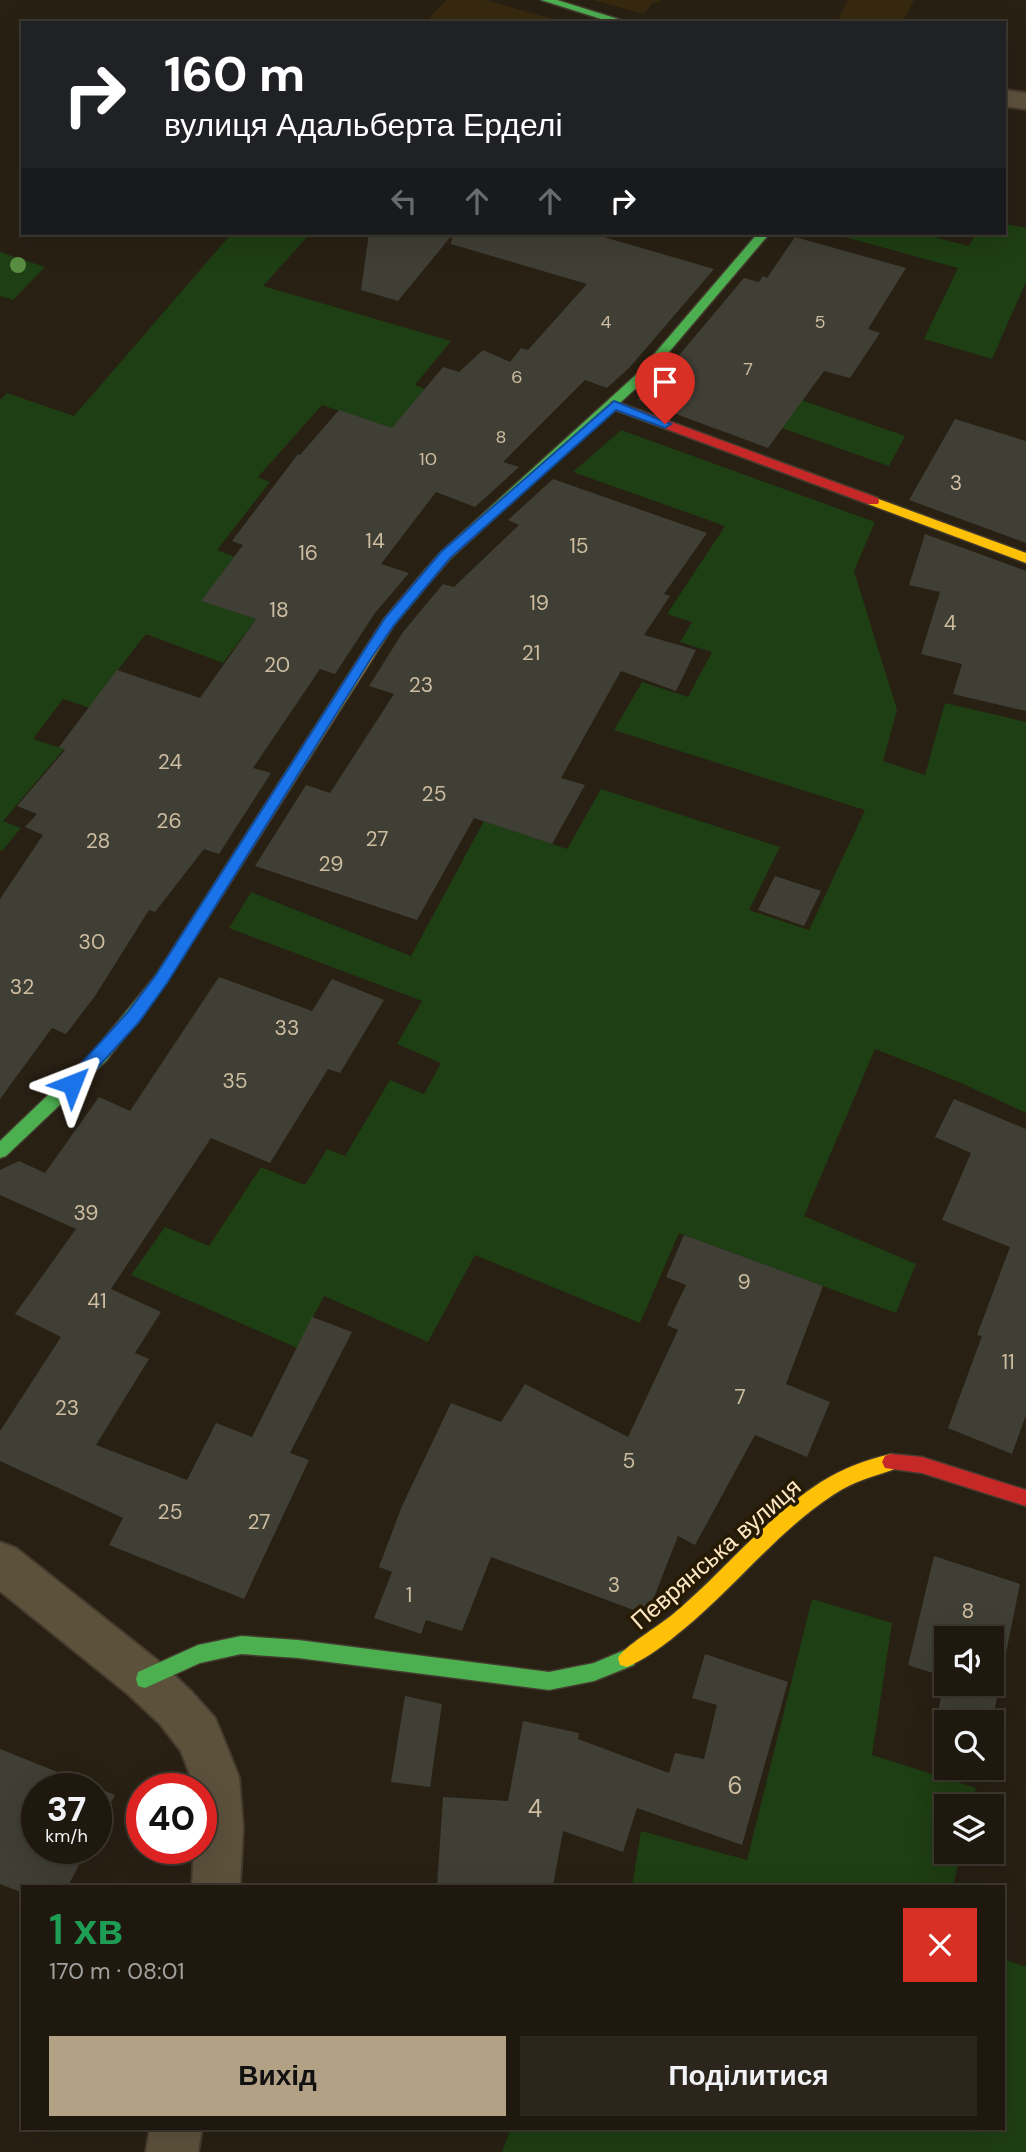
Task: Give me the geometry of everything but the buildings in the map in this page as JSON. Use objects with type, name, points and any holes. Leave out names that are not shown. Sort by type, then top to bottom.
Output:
[{"type":"street","points":[[547,0],[619,21]]},
{"type":"street","points":[[1006,98],[1026,101]]},
{"type":"street","points":[[0,1151],[91,1066],[133,1018],[161,979],[368,654],[411,596],[446,555],[614,405],[671,343],[762,235]]},
{"type":"street","points":[[614,405],[1026,558]]},
{"type":"street","name":"Певрянська вулиця","points":[[145,1679],[198,1654],[241,1645],[298,1648],[549,1681],[572,1677],[594,1672],[631,1656],[667,1632],[818,1494],[856,1473],[887,1462],[922,1465],[1026,1498]]},
{"type":"street","points":[[0,1563],[145,1679],[176,1708],[198,1735],[215,1777],[219,1827],[216,1885]]},
{"type":"street","points":[[172,2152],[176,2130]]},
{"type":"shaded area","points":[[447,0],[485,0],[553,19],[552,21],[426,21]]},
{"type":"shaded area","points":[[593,0],[660,0],[658,3],[653,2],[644,14]]},
{"type":"shaded area","points":[[848,0],[914,0],[903,21],[837,21]]},
{"type":"green space","points":[[1006,224],[1026,228],[1026,282],[992,359],[924,339],[958,268],[837,235],[926,235],[969,246],[975,235],[1006,235]]},
{"type":"green space","points":[[230,235],[310,235],[263,286],[451,341],[415,385],[473,408],[394,429],[322,405],[258,477],[270,482],[217,550],[235,557],[202,601],[256,619],[223,663],[146,634],[106,685],[191,741],[63,699],[33,739],[64,749],[3,821],[21,828],[2,851],[0,400],[7,393],[74,416]]},
{"type":"green space","points":[[0,252],[45,267],[13,300],[0,296]]},
{"type":"green space","points":[[750,382],[905,436],[889,466],[728,409]]},
{"type":"green space","points":[[621,430],[875,522],[854,571],[897,710],[883,761],[925,775],[945,703],[1026,722],[1026,1113],[961,1083],[875,1049],[804,1216],[916,1264],[896,1313],[679,1233],[640,1323],[475,1255],[428,1342],[324,1296],[297,1348],[131,1275],[165,1227],[209,1246],[261,1167],[305,1185],[327,1149],[345,1156],[390,1080],[424,1094],[441,1063],[397,1044],[422,1001],[229,928],[251,892],[411,956],[484,821],[567,849],[601,789],[780,847],[749,910],[809,930],[865,810],[614,730],[642,682],[688,697],[712,652],[680,642],[692,622],[667,614],[725,526],[573,472]]},
{"type":"green space","points":[[812,1599],[892,1623],[872,1755],[934,1775],[934,1780],[951,1780],[976,1788],[975,1794],[934,1794],[934,1864],[958,1864],[953,1885],[632,1885],[641,1831],[747,1860]]},
{"type":"green space","points":[[1005,1960],[1026,1967],[1026,2152],[502,2152],[510,2130],[1005,2130]]},
{"type":"traffic: fast","points":[[546,0],[619,21]]},
{"type":"traffic: fast","points":[[430,573],[446,555],[642,376],[762,235]]},
{"type":"traffic: fast","points":[[0,1151],[100,1056],[161,979],[227,876]]},
{"type":"traffic: fast","points":[[145,1679],[198,1654],[241,1645],[298,1649],[549,1681],[594,1672],[627,1658]]},
{"type":"traffic: slow","points":[[873,501],[1026,558]]},
{"type":"traffic: slow","points":[[227,876],[389,622],[430,573]]},
{"type":"traffic: slow","points":[[627,1658],[658,1639],[690,1612],[792,1516],[826,1489],[859,1470],[891,1462]]},
{"type":"traffic: jam","points":[[614,405],[873,501]]},
{"type":"traffic: jam","points":[[891,1462],[922,1465],[1026,1498]]},
{"type":"route","points":[[72,1084],[133,1018],[161,979],[368,654],[390,622],[446,555],[614,405],[665,424]]}]
